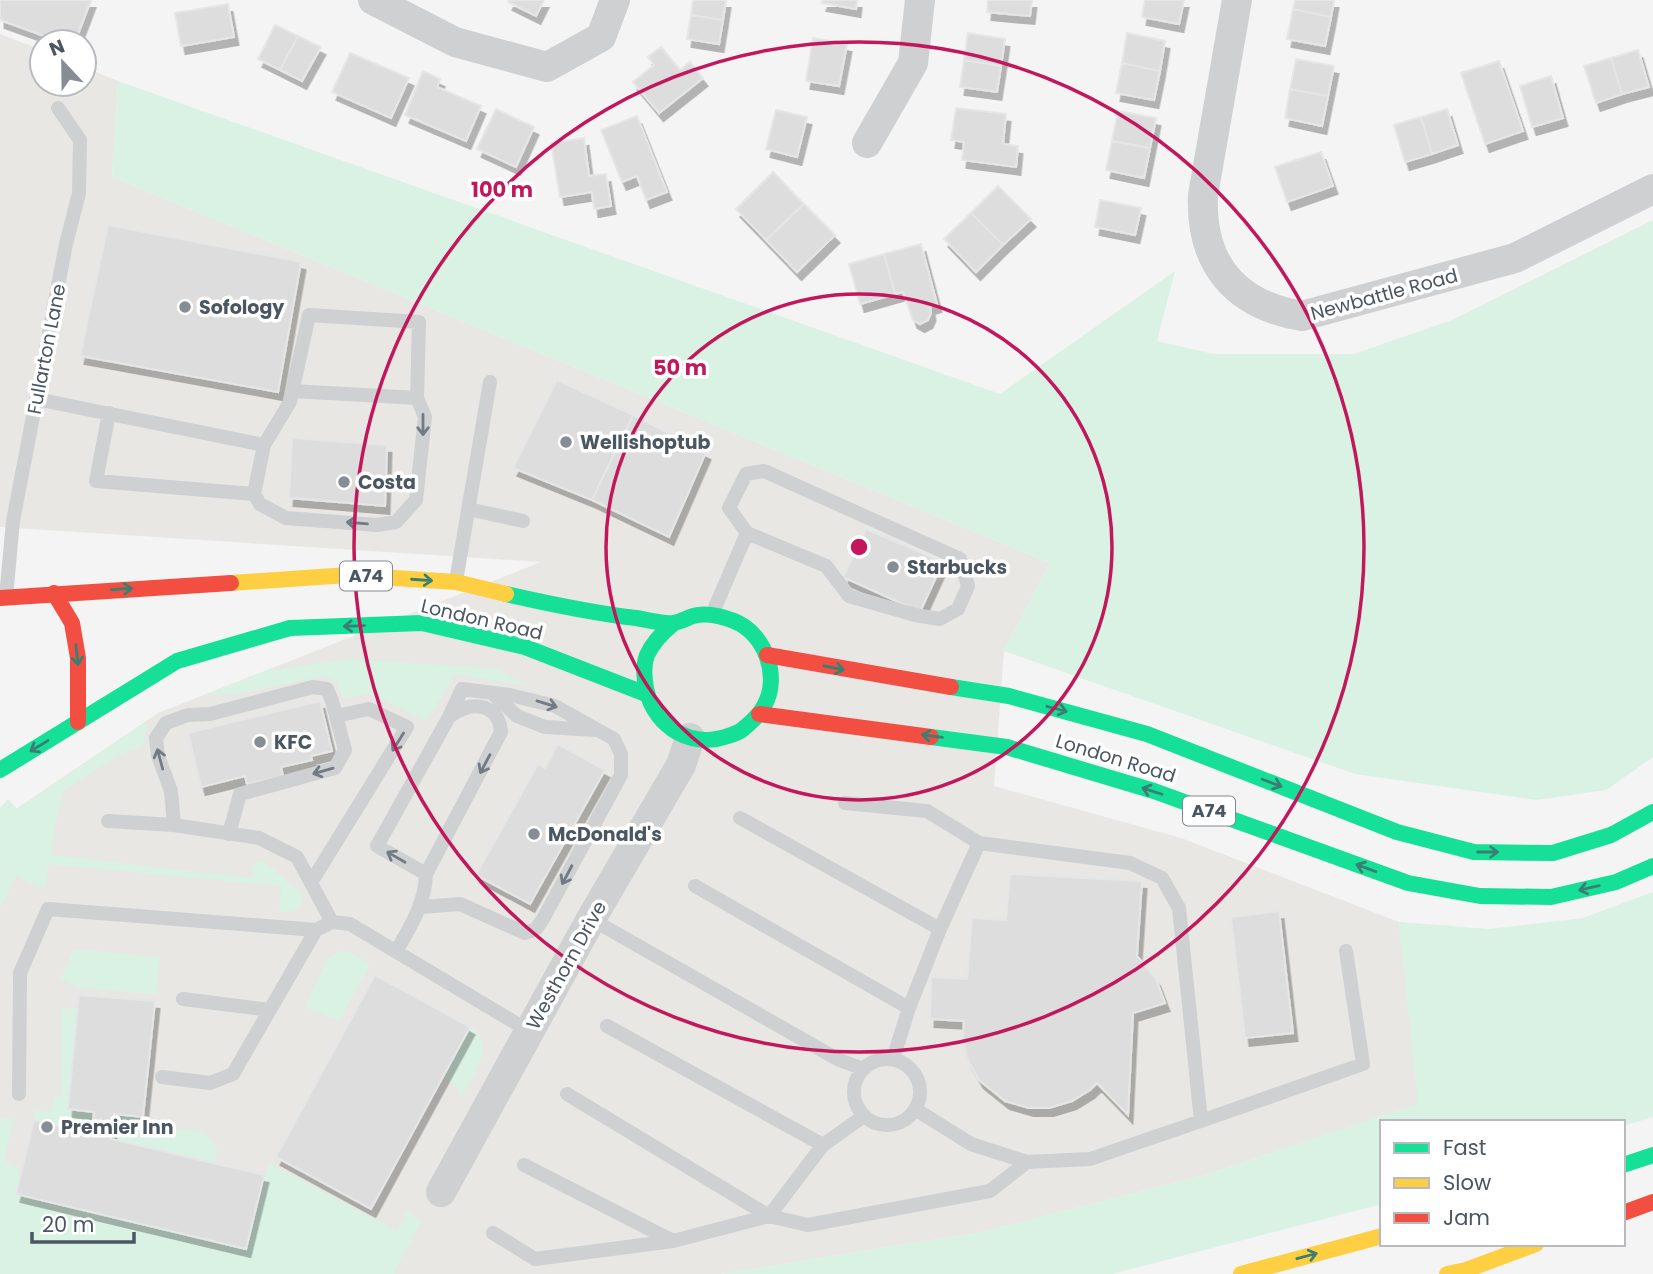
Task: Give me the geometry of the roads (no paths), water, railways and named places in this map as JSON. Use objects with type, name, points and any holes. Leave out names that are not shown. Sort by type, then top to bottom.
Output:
[{"type":"main road","name":"London Road","points":[[3,597],[348,575],[456,582],[585,612],[674,623],[697,615],[712,614]]},
{"type":"main road","points":[[54,593],[72,623],[78,658],[78,722]]},
{"type":"main road","points":[[674,623],[659,636],[647,656],[644,672],[646,694],[661,721],[674,731],[690,738],[716,740],[741,731],[759,714],[769,691],[771,676],[767,655],[746,627],[712,614]]},
{"type":"main road","name":"London Road","points":[[0,770],[177,661],[290,628],[422,623],[525,647],[646,694]]},
{"type":"main road","name":"London Road","points":[[767,655],[1009,696],[1147,734],[1397,831],[1474,852],[1553,853],[1611,835],[1653,812]]},
{"type":"main road","name":"London Road","points":[[759,714],[1007,747],[1154,791],[1408,883],[1480,896],[1551,897],[1616,882],[1653,866]]},
{"type":"main road","points":[[1625,1165],[1653,1155]]},
{"type":"main road","points":[[1625,1212],[1653,1202]]},
{"type":"main road","points":[[1241,1274],[1380,1237]]},
{"type":"main road","points":[[1447,1274],[1466,1270],[1531,1246]]},
{"type":"street","points":[[373,0],[455,42],[547,66],[601,37],[615,0]]},
{"type":"street","points":[[867,143],[913,63],[920,0]]},
{"type":"street","name":"Newbattle Road","points":[[1237,0],[1202,214],[1204,232],[1219,268],[1238,289],[1263,306],[1302,316],[1515,258],[1653,189]]},
{"type":"street","name":"Westhorn Drive","points":[[441,1192],[591,919],[681,765],[690,738]]},
{"type":"lane","name":"Fullarton Lane","points":[[3,597],[13,521],[66,244],[79,193],[80,140],[58,108]]},
{"type":"lane","points":[[109,413],[96,481],[257,499],[286,517],[377,525],[396,522],[416,500],[425,417],[417,398],[419,322],[309,315],[290,402],[264,445],[257,499]]},
{"type":"lane","points":[[456,582],[490,382]]},
{"type":"lane","points":[[293,391],[417,398]]},
{"type":"lane","points":[[36,399],[264,445]]},
{"type":"lane","points":[[764,471],[960,559],[968,586],[958,609],[940,620],[915,615],[849,596],[826,566],[747,533],[729,508],[746,474],[764,471]]},
{"type":"lane","points":[[468,509],[523,521]]},
{"type":"lane","points":[[712,614],[747,533]]},
{"type":"lane","points":[[174,825],[171,791],[158,756],[156,738],[166,723],[188,715],[210,714],[313,687],[327,690],[345,750],[335,768],[240,794],[229,834]]},
{"type":"lane","points":[[421,907],[460,904],[525,933],[536,929],[621,775],[621,754],[614,739],[555,706],[510,695],[462,689],[377,846],[426,874]]},
{"type":"lane","points":[[492,693],[517,716],[545,727],[599,730]]},
{"type":"lane","points":[[397,950],[421,907],[426,874],[501,732],[500,722],[493,712],[485,708],[467,706],[449,717]]},
{"type":"lane","points":[[312,881],[407,727],[369,709],[336,716]]},
{"type":"lane","points":[[845,803],[927,811],[978,843],[1130,863],[1162,878],[1179,908],[1201,1121]]},
{"type":"lane","points":[[740,818],[940,929]]},
{"type":"lane","points":[[108,821],[174,825],[260,838],[297,857],[332,922]]},
{"type":"lane","points":[[893,1059],[909,1007],[978,843]]},
{"type":"lane","points":[[695,886],[909,1007]]},
{"type":"lane","points":[[19,1094],[20,973],[48,909],[316,930],[332,922],[351,924],[529,1031]]},
{"type":"lane","points":[[591,919],[839,1060],[864,1069]]},
{"type":"lane","points":[[162,1077],[210,1083],[233,1074],[316,930]]},
{"type":"lane","points":[[915,1109],[971,1144],[1027,1162],[1090,1159],[1363,1063],[1346,951]]},
{"type":"lane","points":[[183,999],[270,1010]]},
{"type":"lane","points":[[607,1026],[824,1144]]},
{"type":"lane","points":[[893,1059],[904,1063],[917,1078],[920,1090],[915,1109],[908,1118],[890,1125],[874,1122],[864,1116],[854,1094],[857,1078],[864,1069],[874,1062],[893,1059]]},
{"type":"lane","points":[[567,1094],[769,1216],[808,1225],[990,1191],[1027,1162]]},
{"type":"lane","points":[[493,1233],[535,1259],[673,1241],[769,1216],[824,1144],[864,1116]]},
{"type":"lane","points":[[524,1165],[673,1241]]},
{"type":"place","name":"Sofology","points":[[185,307]]},
{"type":"place","name":"Wellishoptub","points":[[566,442]]},
{"type":"place","name":"Costa","points":[[344,482]]},
{"type":"place","name":"Starbucks","points":[[893,567]]},
{"type":"place","name":"KFC","points":[[260,742]]},
{"type":"place","name":"McDonald's","points":[[534,834]]},
{"type":"place","name":"Premier Inn","points":[[47,1127]]}]
